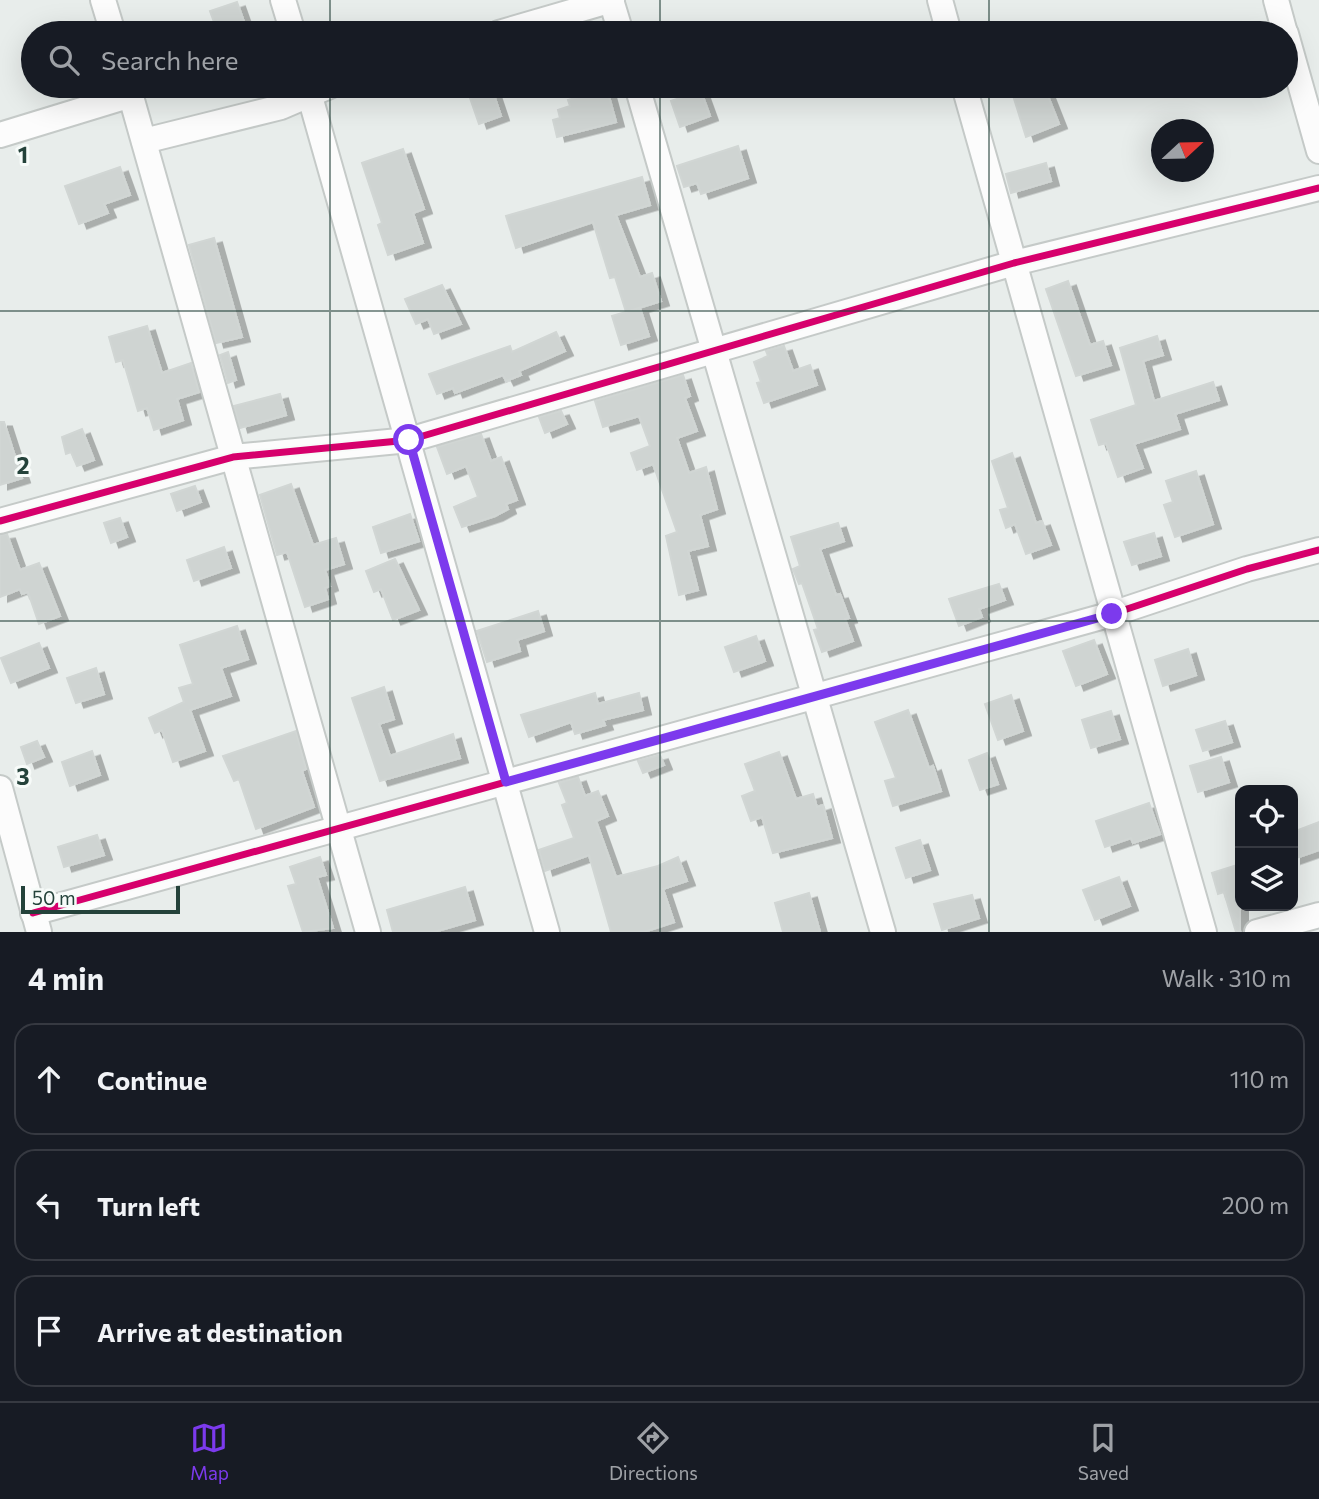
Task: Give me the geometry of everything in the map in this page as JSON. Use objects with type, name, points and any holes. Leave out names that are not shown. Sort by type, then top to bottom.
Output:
[{"type":"street","points":[[103,0],[109,21]]},
{"type":"street","points":[[283,0],[289,21]]},
{"type":"street","points":[[540,21],[611,0],[617,21]]},
{"type":"street","points":[[940,0],[946,21]]},
{"type":"street","points":[[1276,0],[1282,21]]},
{"type":"street","points":[[1298,76],[1319,150]]},
{"type":"street","points":[[0,135],[106,98]]},
{"type":"street","points":[[131,98],[368,932]]},
{"type":"street","points":[[144,141],[281,107],[298,98]]},
{"type":"street","points":[[318,98],[409,440],[547,932]]},
{"type":"street","points":[[641,98],[883,932]]},
{"type":"street","points":[[967,98],[1204,932]]},
{"type":"street","points":[[0,522],[233,457],[409,440],[1014,263],[1319,188]]},
{"type":"street","points":[[0,788],[36,922],[338,828],[1112,614],[1247,569],[1319,551]]},
{"type":"street","points":[[1257,932],[1319,915]]},
{"type":"building","points":[[237,2],[244,21],[214,21],[210,11]]},
{"type":"building","points":[[470,98],[495,98],[501,116],[479,124]]},
{"type":"building","points":[[609,98],[616,122],[557,137],[553,120],[560,118],[558,110],[570,106],[568,100]]},
{"type":"building","points":[[680,98],[704,98],[710,116],[680,127],[671,101]]},
{"type":"building","points":[[1014,98],[1049,98],[1059,124],[1026,137]]},
{"type":"building","points":[[738,146],[748,178],[701,194],[697,183],[684,187],[677,166]]},
{"type":"building","points":[[403,149],[424,209],[413,213],[423,243],[388,255],[378,225],[382,223],[362,163]]},
{"type":"building","points":[[1046,163],[1051,181],[1011,193],[1006,174]]},
{"type":"building","points":[[120,167],[130,195],[104,204],[108,213],[79,224],[65,186]]},
{"type":"building","points":[[642,177],[650,205],[616,215],[640,277],[652,273],[661,301],[626,312],[615,277],[610,278],[593,222],[516,248],[506,216]]},
{"type":"building","points":[[214,238],[242,337],[216,343],[189,245]]},
{"type":"building","points":[[1068,281],[1090,345],[1103,341],[1111,365],[1076,376],[1046,289]]},
{"type":"building","points":[[442,285],[461,324],[434,334],[428,319],[416,324],[405,299]]},
{"type":"building","points":[[640,308],[649,336],[621,345],[612,316]]},
{"type":"building","points":[[147,326],[162,373],[191,363],[199,392],[177,399],[183,420],[154,430],[147,408],[138,411],[123,360],[116,362],[109,337]]},
{"type":"building","points":[[556,332],[565,351],[519,371],[521,375],[506,381],[503,375],[455,393],[453,388],[437,394],[429,374],[510,346],[512,352]]},
{"type":"building","points":[[1157,336],[1163,355],[1143,361],[1154,401],[1213,382],[1219,400],[1175,414],[1180,429],[1134,444],[1143,468],[1118,477],[1106,443],[1099,445],[1091,420],[1136,405],[1120,348]]},
{"type":"building","points":[[784,346],[793,371],[810,365],[817,385],[764,403],[754,362],[768,356],[766,351]]},
{"type":"building","points":[[228,352],[236,380],[228,383],[220,355]]},
{"type":"building","points":[[683,375],[690,396],[685,398],[697,431],[677,438],[689,473],[706,467],[717,509],[700,515],[708,546],[688,551],[698,590],[679,595],[666,536],[677,532],[653,464],[637,470],[631,453],[650,446],[639,416],[603,427],[595,401]]},
{"type":"building","points":[[280,394],[286,415],[240,428],[234,406]]},
{"type":"building","points":[[561,411],[567,424],[545,433],[539,417]]},
{"type":"building","points":[[0,422],[4,422],[22,478],[0,485]]},
{"type":"building","points":[[82,429],[94,460],[77,466],[71,452],[66,454],[62,437]]},
{"type":"building","points":[[481,434],[491,461],[501,457],[517,500],[506,504],[508,509],[495,516],[462,527],[454,507],[478,497],[466,466],[447,474],[437,447]]},
{"type":"building","points":[[1012,453],[1036,523],[1042,521],[1051,545],[1026,554],[1015,524],[1006,528],[1000,510],[1008,508],[992,461]]},
{"type":"building","points":[[1196,471],[1213,524],[1175,537],[1164,505],[1173,502],[1166,481]]},
{"type":"building","points":[[291,484],[313,545],[336,538],[344,564],[325,570],[330,586],[325,588],[328,599],[305,607],[287,552],[277,555],[260,495]]},
{"type":"building","points":[[195,486],[201,502],[177,511],[171,494]]},
{"type":"building","points":[[410,514],[419,541],[381,553],[373,527]]},
{"type":"building","points":[[120,518],[127,537],[111,543],[104,523]]},
{"type":"building","points":[[838,523],[844,541],[820,549],[836,595],[840,594],[849,618],[845,619],[853,641],[822,652],[814,630],[818,629],[802,583],[799,584],[793,569],[800,566],[791,537]]},
{"type":"building","points":[[1154,533],[1161,556],[1132,565],[1124,542]]},
{"type":"building","points":[[7,534],[20,570],[39,563],[60,616],[39,624],[28,592],[22,594],[20,589],[0,597],[0,535]]},
{"type":"building","points":[[224,547],[231,568],[194,581],[187,560]]},
{"type":"building","points":[[395,559],[419,610],[393,620],[381,589],[374,592],[366,571]]},
{"type":"building","points":[[999,584],[1005,600],[979,609],[982,617],[959,626],[949,599]]},
{"type":"building","points":[[538,611],[544,631],[517,640],[520,651],[487,662],[477,631]]},
{"type":"building","points":[[237,626],[248,659],[221,668],[231,696],[190,710],[205,751],[173,762],[162,730],[155,733],[149,718],[184,702],[179,688],[193,684],[180,645]]},
{"type":"building","points":[[756,636],[765,661],[734,672],[725,647]]},
{"type":"building","points":[[1094,640],[1107,674],[1076,686],[1063,651]]},
{"type":"building","points":[[39,643],[49,668],[11,683],[1,658]]},
{"type":"building","points":[[1188,649],[1196,675],[1163,686],[1155,660]]},
{"type":"building","points":[[96,668],[104,694],[76,703],[67,678]]},
{"type":"building","points":[[384,687],[394,719],[379,724],[390,756],[453,734],[460,758],[380,781],[352,698]]},
{"type":"building","points":[[595,693],[598,704],[639,693],[643,710],[603,720],[605,725],[575,734],[571,722],[529,737],[521,715]]},
{"type":"building","points":[[1011,695],[1023,731],[998,740],[985,704]]},
{"type":"building","points":[[908,710],[929,768],[933,766],[941,791],[893,806],[885,781],[896,778],[875,722]]},
{"type":"building","points":[[1111,711],[1120,739],[1091,748],[1082,720]]},
{"type":"building","points":[[1225,721],[1232,742],[1203,751],[1196,730]]},
{"type":"building","points":[[296,731],[306,769],[302,771],[314,807],[256,829],[239,779],[234,781],[223,756]]},
{"type":"building","points":[[37,741],[44,757],[27,764],[21,747]]},
{"type":"building","points":[[92,751],[100,775],[70,786],[62,762]]},
{"type":"building","points":[[779,752],[796,799],[813,794],[817,807],[823,805],[832,838],[773,853],[762,817],[751,821],[742,796],[755,791],[745,764]]},
{"type":"building","points":[[987,753],[998,784],[980,790],[969,760]]},
{"type":"building","points":[[660,755],[664,765],[643,773],[638,761]]},
{"type":"building","points":[[1221,757],[1229,782],[1198,792],[1190,766]]},
{"type":"building","points":[[578,777],[585,796],[598,791],[608,816],[596,821],[616,877],[658,866],[678,857],[687,881],[663,889],[674,922],[644,932],[611,932],[589,855],[545,871],[539,850],[574,838],[562,805],[567,803],[559,783]]},
{"type":"building","points":[[1149,803],[1160,834],[1133,843],[1131,838],[1105,847],[1096,821]]},
{"type":"building","points":[[1319,822],[1319,850],[1298,857],[1298,830]]},
{"type":"building","points":[[97,835],[104,855],[64,867],[58,847]]},
{"type":"building","points":[[920,840],[930,870],[906,878],[896,848]]},
{"type":"building","points":[[320,857],[326,875],[317,877],[333,928],[303,932],[288,886],[296,884],[290,867]]},
{"type":"building","points":[[1235,866],[1235,911],[1240,911],[1240,931],[1236,932],[1224,892],[1218,894],[1212,873]]},
{"type":"building","points":[[1119,877],[1130,906],[1095,920],[1083,890]]},
{"type":"building","points":[[465,887],[475,920],[434,932],[393,932],[387,910]]},
{"type":"building","points":[[809,893],[820,932],[783,932],[775,903]]},
{"type":"building","points":[[972,895],[979,918],[942,930],[934,904]]},
{"type":"cycle path","points":[[0,521],[233,457],[409,440],[1014,263],[1319,188]]},
{"type":"cycle path","points":[[33,913],[1112,614],[1247,569],[1319,550]]},
{"type":"route","points":[[409,440],[506,782],[1112,614]]}]
